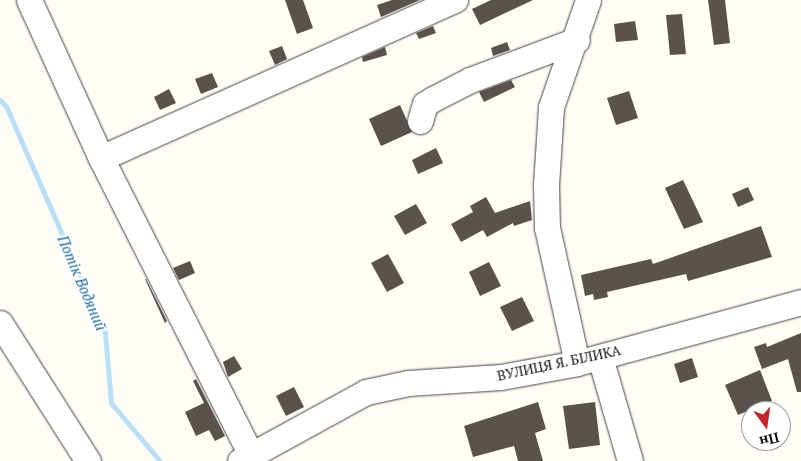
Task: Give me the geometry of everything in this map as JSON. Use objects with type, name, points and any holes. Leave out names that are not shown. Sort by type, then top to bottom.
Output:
[{"type":"street","points":[[101,158],[455,0]]},
{"type":"street","points":[[588,0],[577,40],[551,107],[546,185],[547,228],[589,360],[630,461]]},
{"type":"street","points":[[38,3],[101,158],[246,458]]},
{"type":"street","points":[[420,121],[425,104],[433,99],[470,80],[577,40]]},
{"type":"street","name":"ВУЛИЦЯ Я. БІЛИКА","points":[[246,458],[366,392],[408,383],[501,377],[589,360],[801,302]]},
{"type":"street","points":[[0,324],[88,461]]},
{"type":"building","points":[[285,0],[303,0],[313,28],[297,34]]},
{"type":"building","points":[[392,0],[420,0],[381,17],[377,5]]},
{"type":"building","points":[[491,0],[533,0],[480,25],[472,9]]},
{"type":"building","points":[[708,0],[725,0],[730,43],[714,45]]},
{"type":"building","points":[[682,14],[686,54],[670,55],[666,15]]},
{"type":"building","points":[[635,21],[638,40],[616,42],[614,24]]},
{"type":"building","points":[[433,26],[436,33],[419,39],[416,33]]},
{"type":"building","points":[[507,42],[510,50],[493,56],[491,48]]},
{"type":"building","points":[[282,46],[287,59],[275,65],[269,51]]},
{"type":"building","points":[[385,47],[387,55],[363,62],[362,57]]},
{"type":"building","points":[[212,73],[218,87],[201,94],[195,79]]},
{"type":"building","points":[[511,80],[515,87],[484,102],[479,92]]},
{"type":"building","points":[[169,89],[176,103],[160,110],[154,97]]},
{"type":"building","points":[[629,91],[638,118],[616,125],[607,98]]},
{"type":"building","points":[[400,105],[412,132],[381,146],[369,119]]},
{"type":"building","points":[[436,148],[443,163],[418,174],[412,160]]},
{"type":"building","points":[[683,180],[703,222],[684,229],[665,188]]},
{"type":"building","points":[[748,187],[754,200],[738,207],[732,194]]},
{"type":"building","points":[[486,197],[495,213],[530,201],[532,220],[514,226],[513,223],[487,237],[483,230],[461,242],[451,224],[473,212],[470,206]]},
{"type":"building","points":[[416,204],[427,223],[405,235],[394,216]]},
{"type":"building","points":[[761,226],[772,257],[688,281],[686,274],[607,292],[608,297],[594,300],[593,294],[585,296],[581,275],[651,259],[653,264]]},
{"type":"building","points":[[388,254],[404,283],[387,292],[371,263]]},
{"type":"building","points":[[190,261],[195,273],[179,280],[173,268]]},
{"type":"building","points":[[489,262],[501,286],[480,296],[469,272]]},
{"type":"building","points":[[145,279],[167,321],[165,323]]},
{"type":"building","points":[[522,297],[534,321],[512,331],[500,307]]},
{"type":"building","points":[[801,333],[801,392],[797,392],[788,359],[762,369],[754,347],[766,343],[767,347]]},
{"type":"building","points":[[234,356],[242,369],[228,377],[223,362]]},
{"type":"building","points":[[692,358],[698,377],[680,383],[674,364]]},
{"type":"building","points":[[760,370],[772,401],[741,401],[741,414],[738,415],[725,385]]},
{"type":"building","points":[[196,379],[225,436],[215,441],[209,430],[196,436],[185,412],[204,403],[193,381]]},
{"type":"building","points":[[294,387],[304,407],[286,416],[276,396]]},
{"type":"building","points":[[538,402],[546,429],[535,433],[543,461],[518,461],[514,446],[473,457],[464,426]]},
{"type":"building","points":[[595,402],[600,445],[569,449],[563,406]]},
{"type":"waterway","name":"Потік Водяний","points":[[0,100],[6,106],[105,333],[111,403],[160,461]]}]
